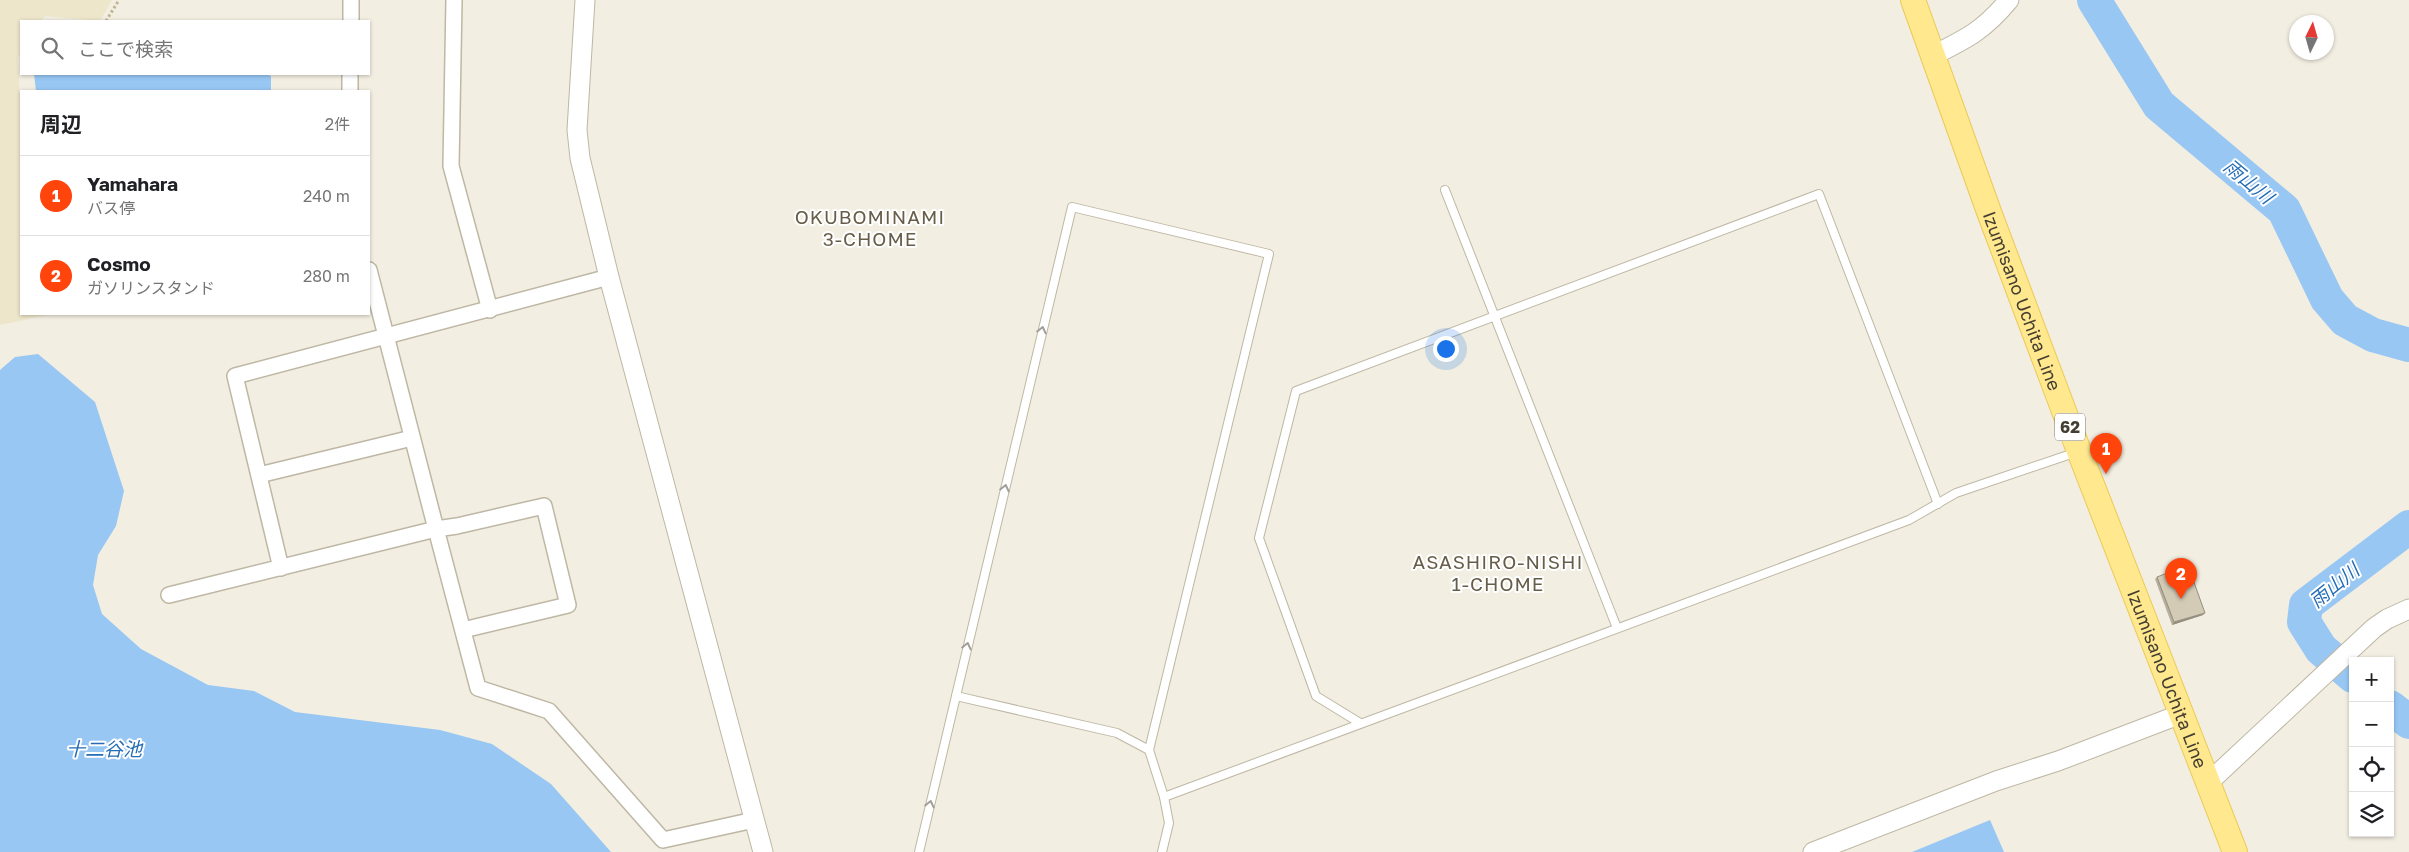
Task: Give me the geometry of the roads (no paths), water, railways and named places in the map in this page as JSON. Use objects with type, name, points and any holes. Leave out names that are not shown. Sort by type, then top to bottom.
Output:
[{"type":"main road","name":"Izumisano Uchita Line","points":[[1912,0],[1934,55],[1988,212],[2235,852]]},
{"type":"street","points":[[351,0],[351,20]]},
{"type":"street","points":[[454,0],[452,166],[490,310]]},
{"type":"street","points":[[585,0],[577,130],[580,158],[609,278],[763,852]]},
{"type":"street","points":[[1934,55],[1967,39],[1992,21],[2009,0]]},
{"type":"street","points":[[350,75],[350,90]]},
{"type":"street","points":[[370,274],[478,688],[549,711],[663,840],[754,820]]},
{"type":"street","points":[[282,568],[235,376],[609,278]]},
{"type":"street","points":[[259,476],[412,438]]},
{"type":"street","points":[[169,595],[436,529],[544,506],[568,605],[463,630]]},
{"type":"street","points":[[2209,782],[2374,628],[2387,618],[2409,609]]},
{"type":"street","points":[[1813,852],[1996,781],[2058,761],[2181,714]]},
{"type":"lane","points":[[1444,190],[1495,315],[1617,628]]},
{"type":"lane","points":[[1360,723],[1316,696],[1259,538],[1296,391],[1495,315],[1819,194],[1938,504]]},
{"type":"lane","points":[[920,852],[1072,207],[1269,254],[1149,750],[1164,797],[1169,823],[1162,852]]},
{"type":"lane","points":[[1164,797],[1909,520],[1956,494],[2079,451]]},
{"type":"lane","points":[[956,696],[1117,733],[1149,750]]},
{"type":"water","points":[[34,75],[271,76],[271,90],[36,90]]},
{"type":"water","name":"十二谷池","points":[[38,354],[95,402],[124,491],[116,526],[98,555],[93,585],[102,614],[141,649],[208,685],[254,691],[295,712],[440,730],[492,744],[551,784],[611,852],[0,852],[0,370],[15,357]]},
{"type":"water","points":[[1990,820],[2004,852],[1912,852]]},
{"type":"waterway","name":"雨山川","points":[[2094,0],[2159,105],[2284,210],[2327,299],[2345,320],[2373,335],[2409,345]]},
{"type":"waterway","name":"雨山川","points":[[2349,673],[2321,649],[2304,622],[2306,605],[2409,527]]},
{"type":"waterway","name":"雨山川","points":[[2394,710],[2409,722]]},
{"type":"place","name":"Yamahara","points":[[2106,474]]},
{"type":"place","name":"Cosmo","points":[[2181,599]]},
{"type":"district","name":"OKUBOMINAMI 3-CHOME","points":[[870,227]]},
{"type":"district","name":"ASASHIRO-NISHI 1-CHOME","points":[[1498,572]]}]
